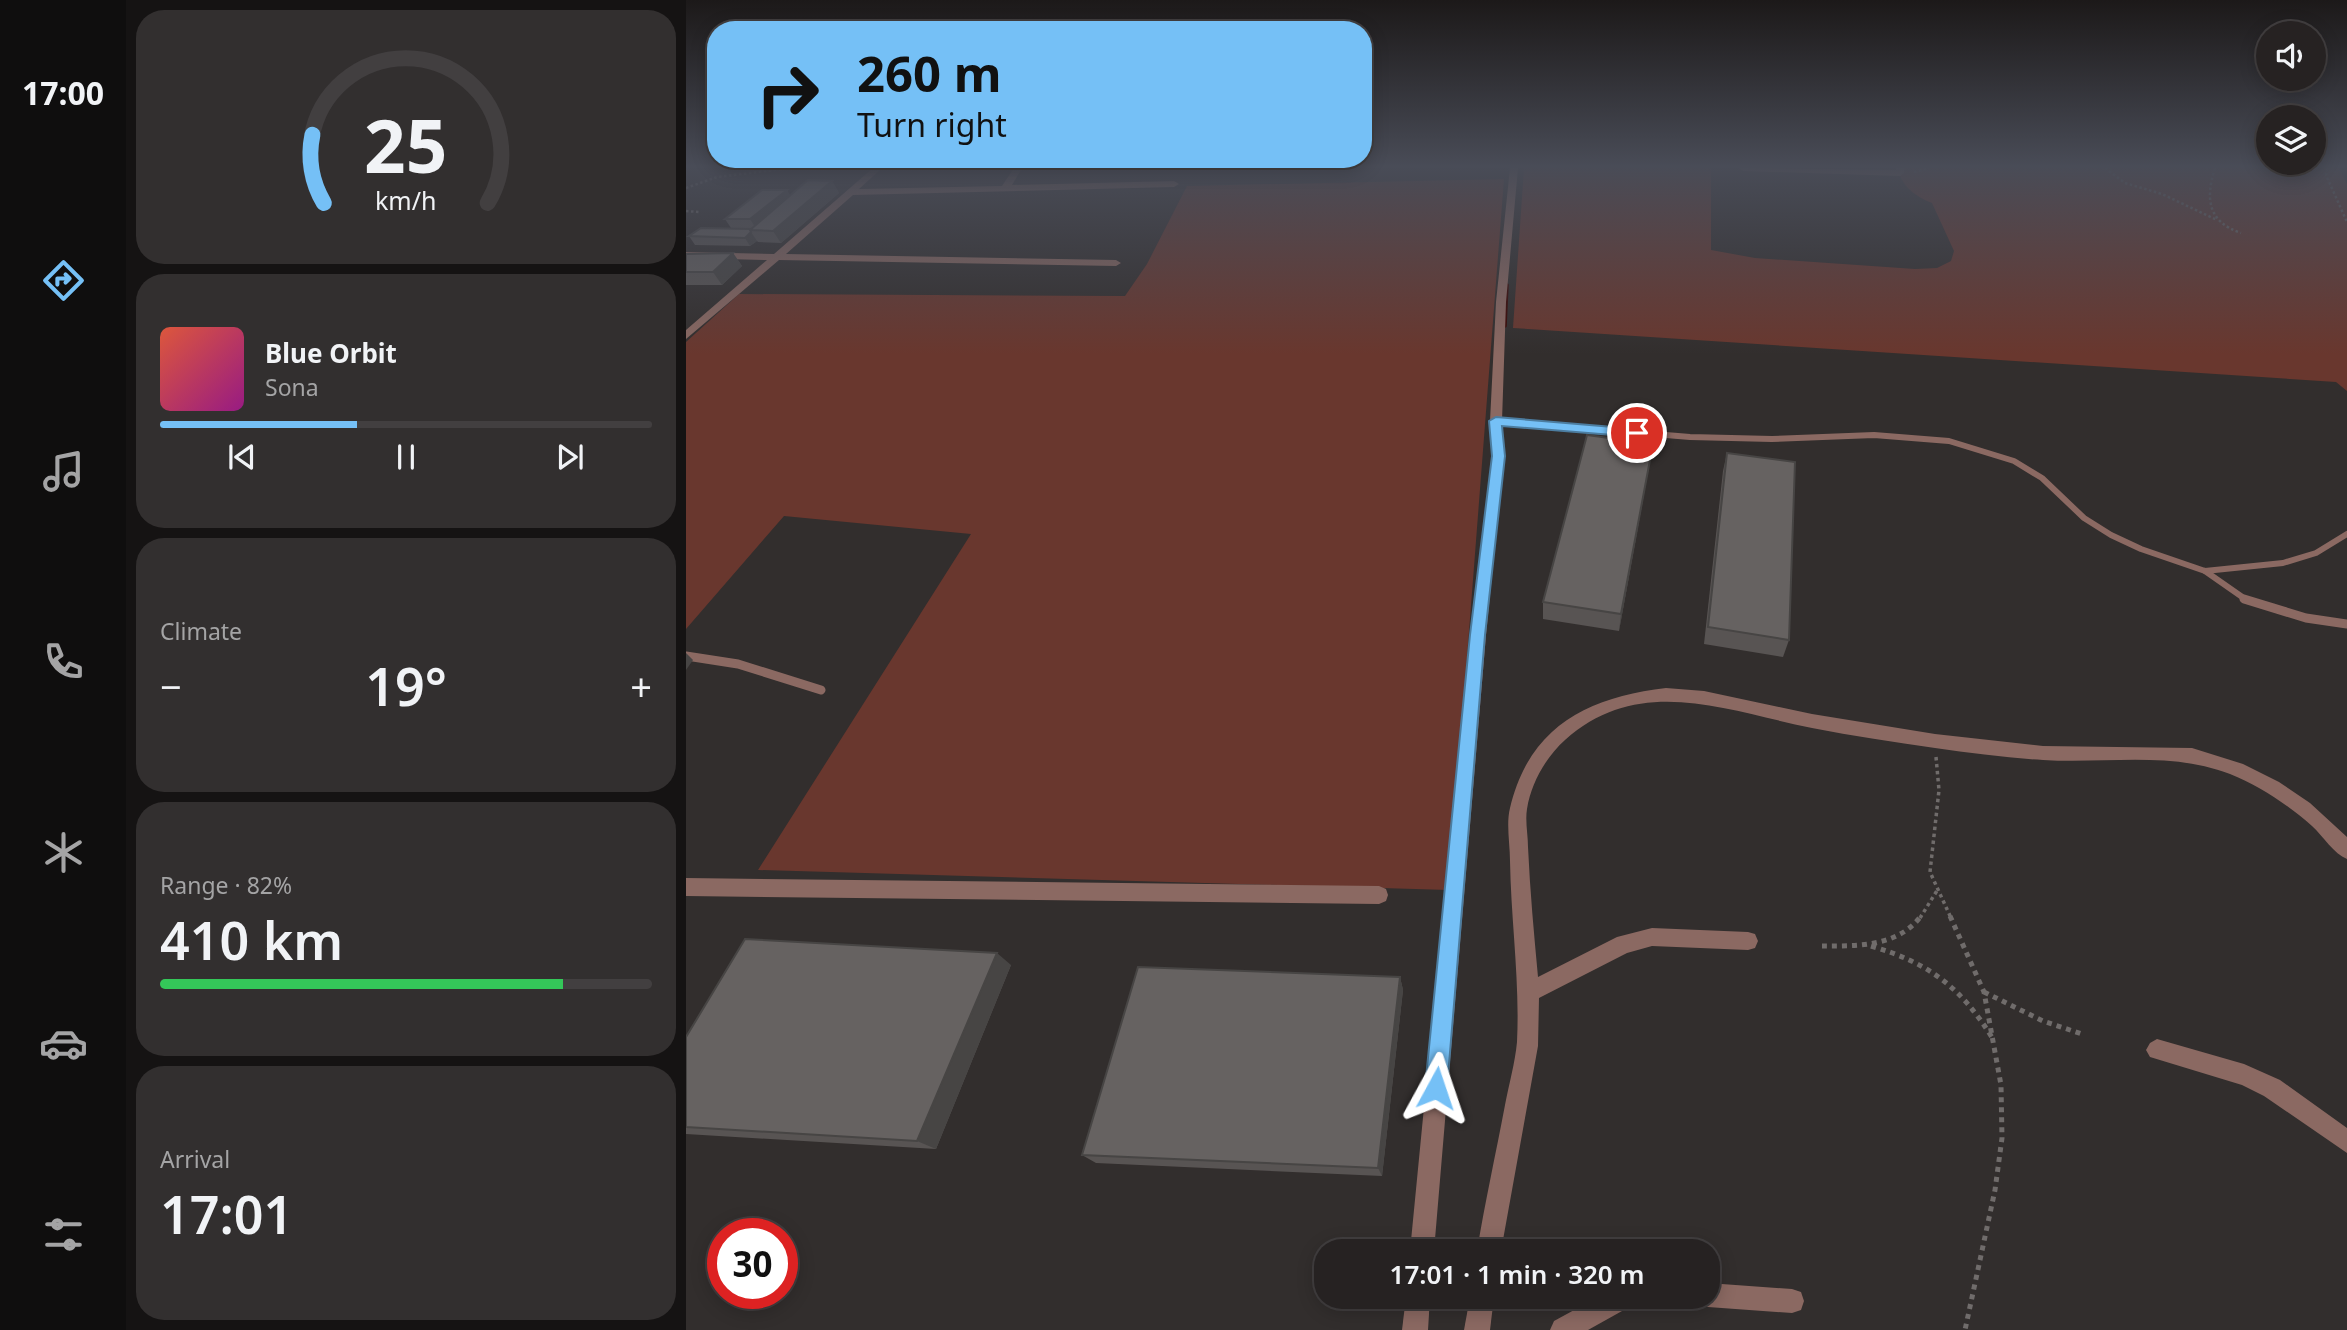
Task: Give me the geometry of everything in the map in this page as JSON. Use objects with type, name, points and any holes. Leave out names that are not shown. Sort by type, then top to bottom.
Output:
[{"type":"street","points":[[686,336],[808,230]]},
{"type":"street","points":[[1423,1239],[1476,649],[1498,456],[1496,421],[1501,302],[1508,230]]},
{"type":"street","points":[[686,256],[1116,263]]},
{"type":"street","points":[[1491,1239],[1527,1046],[1530,992],[1519,870],[1518,810],[1529,775],[1547,746],[1574,722],[1605,706],[1633,698],[1666,694],[1704,697],[1812,721],[1935,741],[2043,753],[2192,755],[2237,769],[2273,787],[2304,808],[2333,834],[2347,851]]},
{"type":"street","points":[[686,887],[1378,895]]},
{"type":"street","points":[[1530,992],[1624,944],[1652,937],[1748,941]]},
{"type":"street","points":[[2157,1050],[2244,1075],[2272,1088],[2347,1142]]},
{"type":"street","points":[[1720,1296],[1792,1301]]},
{"type":"street","points":[[1415,1330],[1417,1309]]},
{"type":"street","points":[[1477,1330],[1480,1309]]},
{"type":"street","points":[[1563,1330],[1601,1309]]},
{"type":"lane","points":[[1496,421],[1690,437],[1772,439],[1874,435],[1949,441],[1983,449],[2014,461],[2042,478],[2084,517],[2111,535],[2141,549],[2205,571],[2246,600],[2305,618],[2347,624]]},
{"type":"lane","points":[[2205,571],[2283,563],[2316,553],[2347,534]]},
{"type":"lane","points":[[686,656],[705,657],[762,669],[821,691]]},
{"type":"path","points":[[2233,230],[2241,233]]},
{"type":"path","points":[[1935,741],[1939,790],[1930,864],[1938,889],[1984,992],[1996,1044],[2001,1085],[2002,1138],[1995,1190],[1965,1330]]},
{"type":"path","points":[[1871,946],[1898,937],[1916,925],[1930,907],[1938,889]]},
{"type":"path","points":[[1822,946],[1871,946],[1901,954],[1920,963],[1956,988],[1979,1014],[1996,1044]]},
{"type":"path","points":[[1984,992],[2043,1021],[2081,1034]]},
{"type":"shaded area","points":[[1164,230],[1500,230],[1449,890],[758,870],[971,534],[784,516],[686,629],[686,342],[739,294],[1125,296],[1147,264]]},
{"type":"shaded area","points":[[1520,230],[1711,230],[1711,250],[1755,258],[1915,269],[1937,268],[1951,261],[1954,251],[1944,230],[2347,230],[2347,391],[2336,382],[1513,328]]},
{"type":"building","points":[[698,230],[751,232],[745,238],[689,236]]},
{"type":"building","points":[[733,253],[713,272],[686,272],[686,254]]},
{"type":"building","points":[[1587,435],[1653,444],[1621,614],[1543,602]]},
{"type":"building","points":[[1727,453],[1795,462],[1789,640],[1708,627]]},
{"type":"building","points":[[745,939],[997,953],[917,1141],[686,1127],[686,1037]]},
{"type":"building","points":[[1138,967],[1400,977],[1378,1168],[1082,1155]]},
{"type":"waterway","points":[[1505,326],[1507,285]]},
{"type":"route","points":[[1436,1088],[1478,635],[1498,456],[1496,421],[1637,433]]}]
